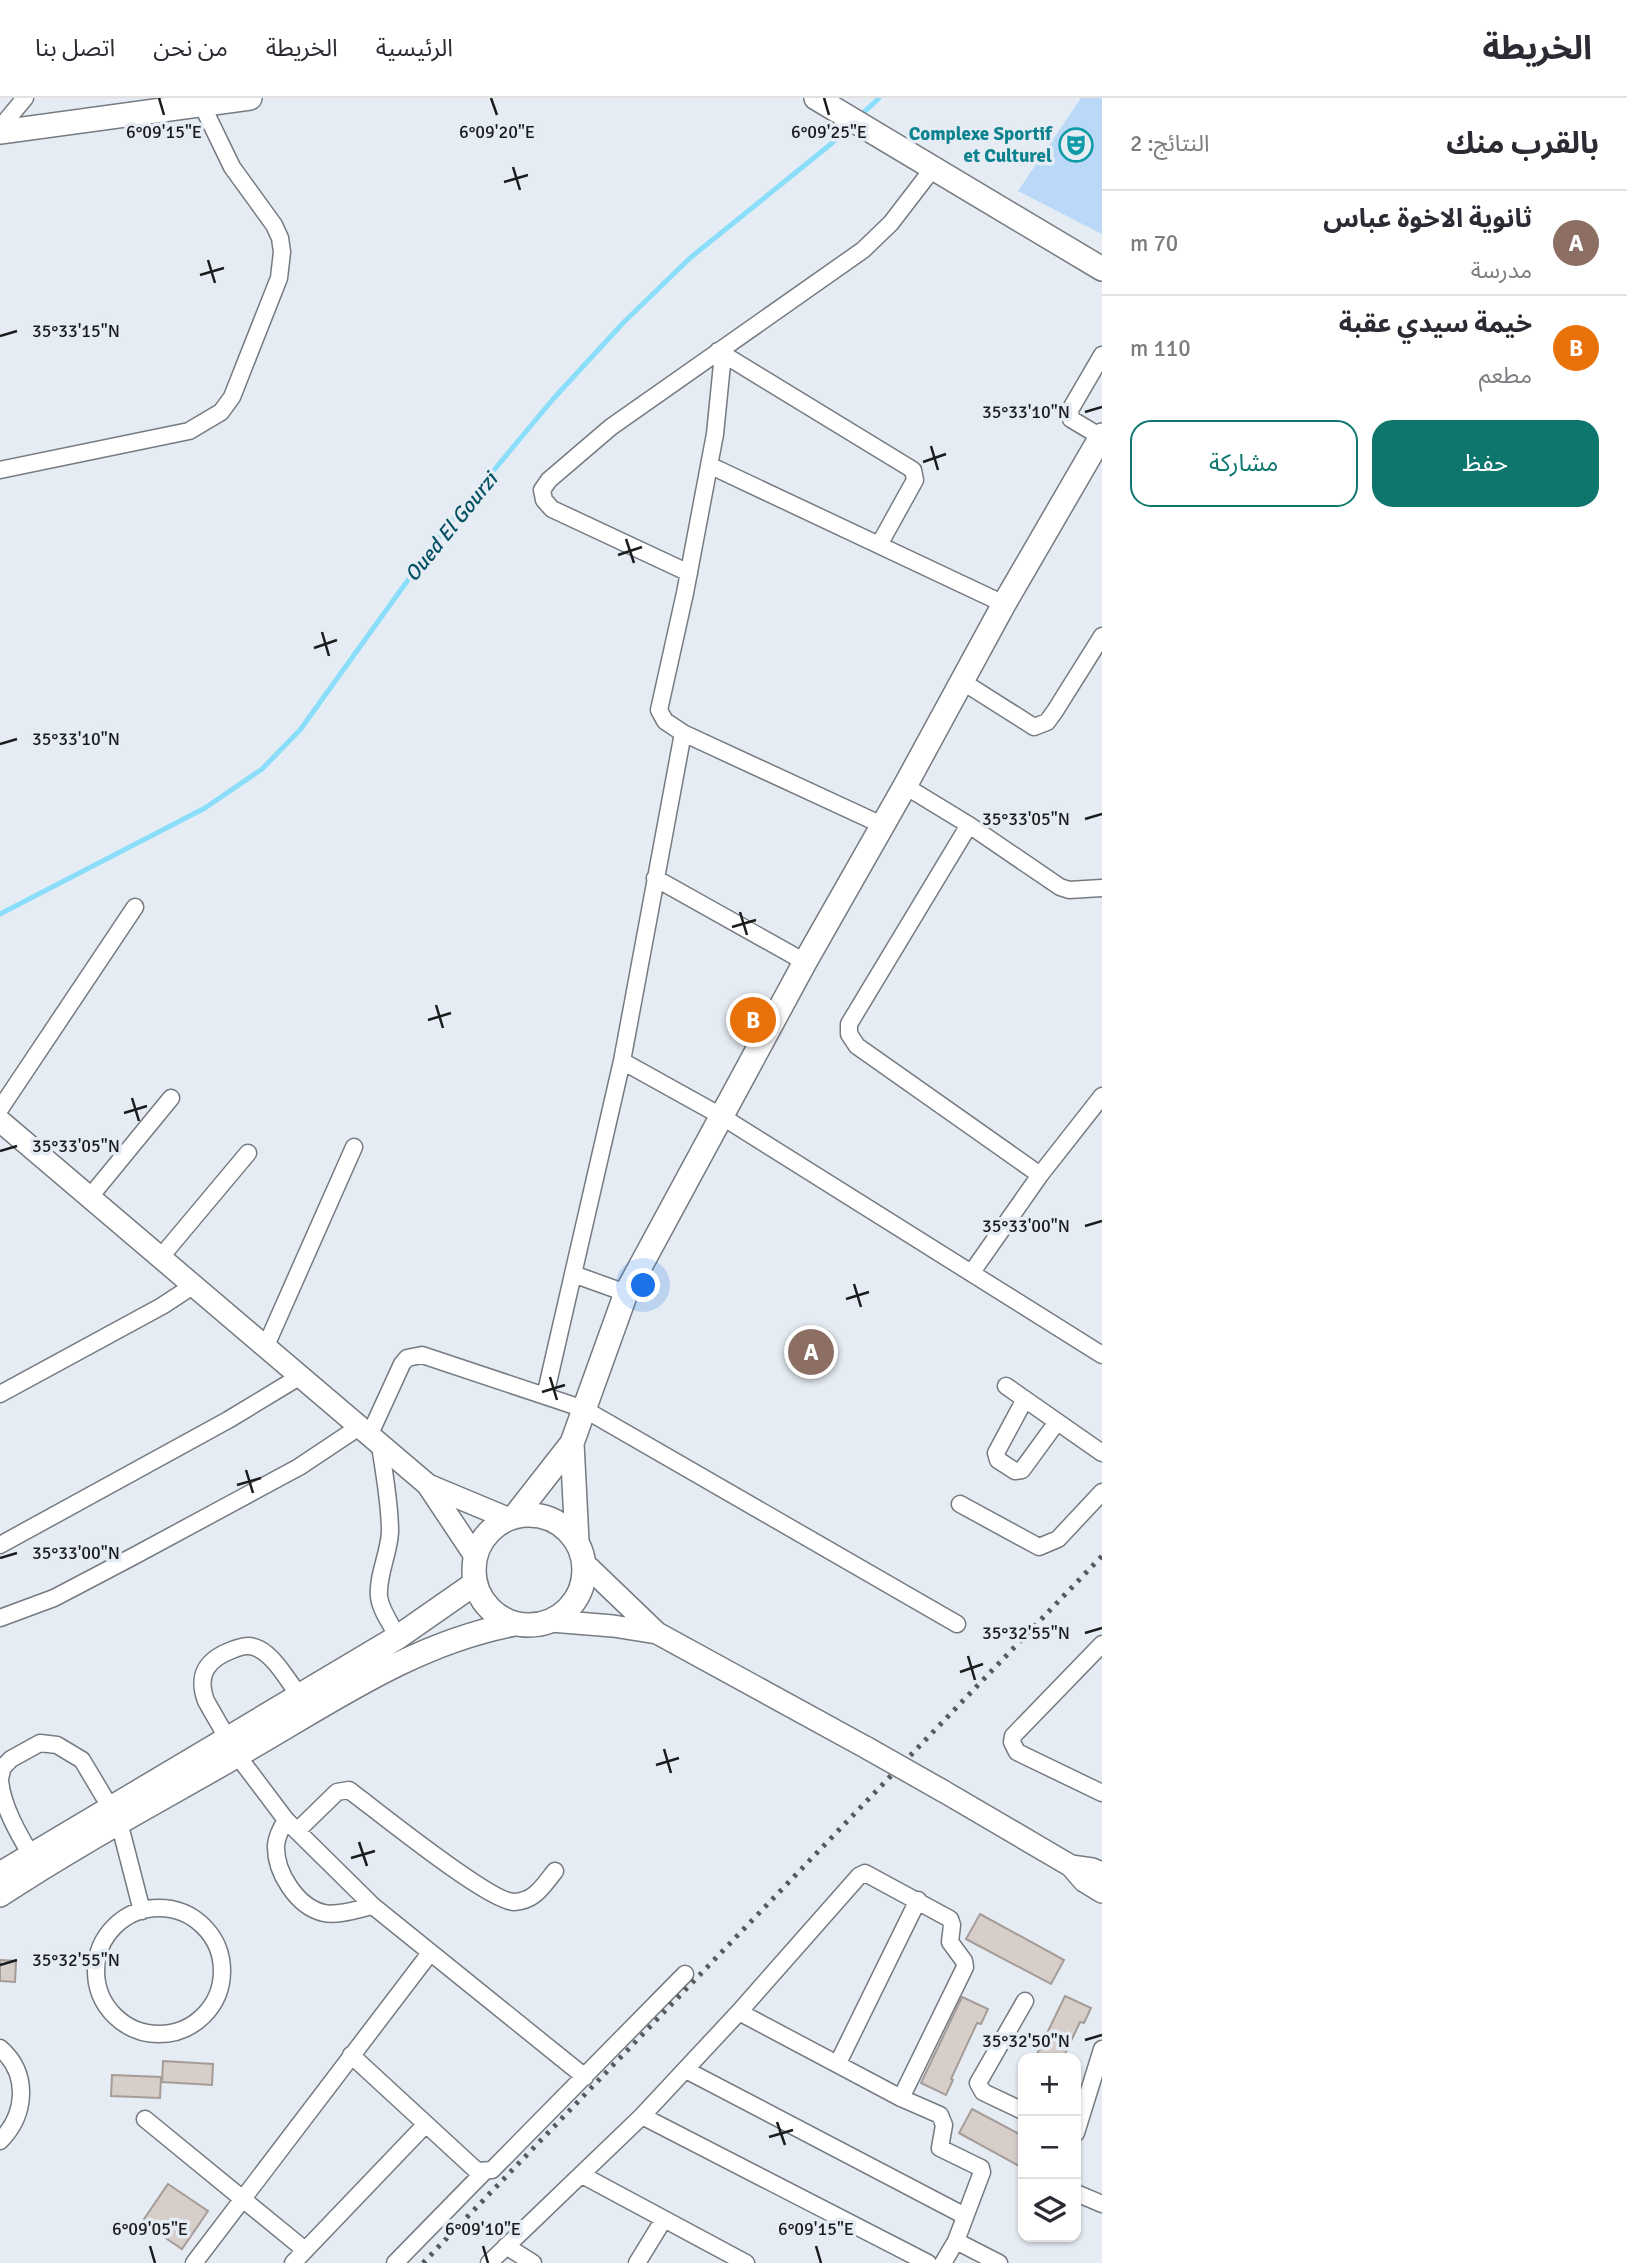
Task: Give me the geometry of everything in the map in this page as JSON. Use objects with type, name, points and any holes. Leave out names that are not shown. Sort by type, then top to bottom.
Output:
[{"type":"main road","points":[[816,98],[1102,270]]},
{"type":"main road","points":[[0,130],[238,99]]},
{"type":"main road","points":[[511,1517],[572,1443],[626,1293],[805,962],[1004,604],[1101,436]]},
{"type":"main road","points":[[0,1895],[36,1862],[232,1747],[413,1656],[453,1639],[515,1624],[533,1625],[551,1621],[570,1607],[582,1587],[584,1563],[577,1541],[572,1443]]},
{"type":"main road","points":[[515,1624],[497,1616],[483,1602],[474,1584],[475,1556],[481,1540],[493,1527],[511,1517],[529,1514],[556,1521],[577,1541]]},
{"type":"main road","points":[[232,1747],[299,1695],[398,1637],[474,1584]]},
{"type":"main road","points":[[0,1874],[36,1862]]},
{"type":"street","points":[[0,130],[25,98]]},
{"type":"street","points":[[0,470],[189,430],[222,412],[232,397],[279,278],[282,252],[274,225],[232,167],[202,105]]},
{"type":"street","points":[[689,573],[552,509],[544,500],[542,490],[549,480],[611,427],[863,250],[891,223],[934,167]]},
{"type":"street","points":[[720,352],[715,434],[689,573],[659,710],[665,721],[683,733],[882,825]]},
{"type":"street","points":[[720,352],[912,470],[915,480],[879,545]]},
{"type":"street","points":[[1101,436],[1071,419],[1070,414],[1102,355]]},
{"type":"street","points":[[709,465],[1004,604]]},
{"type":"street","points":[[962,682],[1034,727],[1041,726],[1055,711],[1102,636]]},
{"type":"street","points":[[545,1396],[622,1061],[683,733]]},
{"type":"street","points":[[905,786],[969,825],[1060,887],[1069,890],[1102,888]]},
{"type":"street","points":[[969,825],[849,1024],[849,1034],[857,1046],[1040,1175]]},
{"type":"street","points":[[655,878],[805,962]]},
{"type":"street","points":[[0,1109],[135,907]]},
{"type":"street","points":[[622,1061],[721,1116],[1102,1355]]},
{"type":"street","points":[[972,1272],[1040,1175],[1102,1096]]},
{"type":"street","points":[[89,1198],[171,1098]]},
{"type":"street","points":[[0,1121],[428,1485],[475,1556]]},
{"type":"street","points":[[265,1348],[354,1147]]},
{"type":"street","points":[[160,1258],[248,1153]]},
{"type":"street","points":[[573,1274],[626,1293]]},
{"type":"street","points":[[0,1394],[162,1306],[194,1285]]},
{"type":"street","points":[[398,1637],[379,1598],[379,1585],[390,1534],[369,1436],[402,1364],[414,1355],[422,1355],[584,1409],[957,1624]]},
{"type":"street","points":[[0,1545],[228,1420],[299,1377]]},
{"type":"street","points":[[1006,1386],[1102,1453]]},
{"type":"street","points":[[1025,1399],[996,1453],[998,1460],[1015,1471],[1022,1470],[1057,1422]]},
{"type":"street","points":[[0,1618],[54,1598],[299,1467],[369,1436]]},
{"type":"street","points":[[428,1485],[511,1517]]},
{"type":"street","points":[[960,1504],[1039,1547],[1058,1539],[1102,1492]]},
{"type":"street","points":[[584,1563],[657,1633],[943,1791],[1071,1866],[1084,1881],[1102,1892]]},
{"type":"street","points":[[551,1621],[657,1633]]},
{"type":"street","points":[[1102,1644],[1013,1736],[1012,1742],[1017,1752],[1102,1793]]},
{"type":"street","points":[[299,1695],[268,1655],[260,1649],[243,1646],[215,1656],[205,1670],[203,1691],[206,1701],[232,1747],[291,1825],[373,1906],[585,2077]]},
{"type":"street","points":[[36,1862],[7,1825],[0,1780],[3,1767],[10,1759],[40,1743],[49,1742],[73,1752],[82,1760],[115,1815],[142,1910]]},
{"type":"street","points":[[373,1906],[325,1913],[297,1897],[288,1885],[276,1846],[278,1834],[337,1792],[349,1790],[453,1868],[505,1901],[518,1902],[536,1896],[555,1871]]},
{"type":"street","points":[[1071,1866],[1102,1873]]},
{"type":"street","points":[[489,2263],[642,2116],[862,1874],[866,1873],[950,1919],[950,1942],[964,1961],[965,1967],[901,2098]]},
{"type":"street","points":[[838,2063],[918,1900]]},
{"type":"street","points":[[168,1909],[193,1918],[204,1926],[218,1948],[223,1974],[216,2000],[200,2020],[176,2032],[163,2035],[137,2031],[114,2017],[100,1995],[95,1969],[102,1943],[118,1923],[142,1910],[168,1909]]},
{"type":"street","points":[[196,2262],[241,2199],[430,1953]]},
{"type":"street","points":[[351,2054],[477,2171],[484,2172],[492,2170],[685,1973]]},
{"type":"street","points":[[1018,2109],[983,2092],[978,2083],[1026,2001]]},
{"type":"street","points":[[739,2012],[901,2098],[940,2115],[944,2125],[940,2148],[981,2168],[981,2177],[956,2241],[943,2263]]},
{"type":"street","points":[[0,2048],[18,2072],[22,2097],[15,2122],[0,2141]]},
{"type":"street","points":[[1081,2117],[1102,2049]]},
{"type":"street","points":[[686,2070],[965,2216]]},
{"type":"street","points":[[642,2116],[928,2263]]},
{"type":"street","points":[[145,2119],[305,2250]]},
{"type":"street","points":[[293,2263],[426,2124]]},
{"type":"street","points":[[395,2263],[484,2172]]},
{"type":"street","points":[[582,2175],[746,2263]]},
{"type":"street","points":[[1081,2195],[1102,2204]]},
{"type":"street","points":[[637,2263],[664,2219]]},
{"type":"street","points":[[956,2241],[999,2263]]},
{"type":"street","points":[[506,2246],[533,2263]]},
{"type":"shaded area","name":"Complexe Sportif et Culturel","points":[[1081,98],[1102,98],[1102,234],[1018,191]]},
{"type":"building","points":[[980,1914],[1064,1960],[1051,1984],[966,1939]]},
{"type":"building","points":[[0,1960],[16,1961],[15,1982],[0,1981]]},
{"type":"building","points":[[1065,1996],[1091,2008],[1084,2023],[1080,2022],[1065,2053],[1037,2053]]},
{"type":"building","points":[[962,1997],[988,2009],[981,2024],[977,2023],[946,2095],[921,2083]]},
{"type":"building","points":[[163,2061],[213,2064],[212,2085],[162,2082]]},
{"type":"building","points":[[112,2075],[161,2077],[160,2098],[111,2096]]},
{"type":"building","points":[[972,2109],[1018,2133],[1018,2165],[959,2133]]},
{"type":"building","points":[[168,2184],[208,2211],[182,2249],[142,2222]]},
{"type":"waterway","name":"Oued El Gourzi","points":[[860,116],[879,98]]},
{"type":"waterway","name":"Oued El Gourzi","points":[[0,914],[205,808],[262,769],[300,730],[444,530],[554,398],[623,323],[690,258],[851,125]]},
{"type":"railway","points":[[423,2263],[1102,1556]]},
{"type":"place","name":"Complexe Sportif et Culturel","points":[[1076,145]]},
{"type":"place","name":"خيمة سيدي عقبة","points":[[753,1020]]},
{"type":"place","name":"ثانوية الاخوة عباس","points":[[811,1352]]}]
